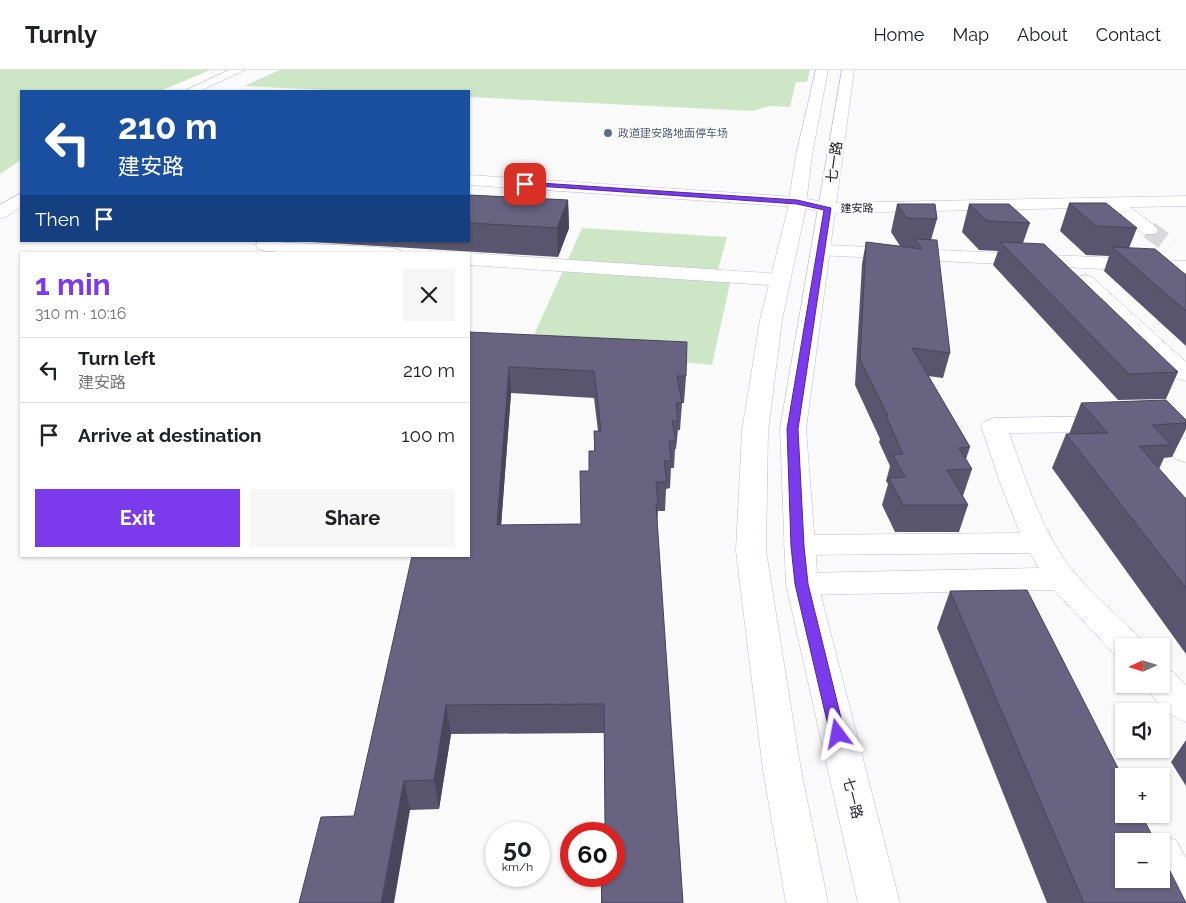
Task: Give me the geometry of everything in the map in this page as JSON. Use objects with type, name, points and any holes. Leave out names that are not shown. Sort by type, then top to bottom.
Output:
[{"type":"street","name":"七一路","points":[[807,903],[782,770],[751,551],[755,431],[771,320],[797,207],[804,155],[822,70]]},
{"type":"street","name":"七一路","points":[[848,70],[793,429],[798,546],[802,584],[879,903]]},
{"type":"street","points":[[193,90],[244,72]]},
{"type":"street","points":[[211,90],[244,72]]},
{"type":"street","points":[[470,180],[797,207]]},
{"type":"street","points":[[0,196],[20,183]]},
{"type":"street","points":[[470,189],[797,207]]},
{"type":"street","points":[[0,213],[20,199]]},
{"type":"street","name":"建安路","points":[[797,207],[1186,201]]},
{"type":"street","points":[[1113,203],[1149,230]]},
{"type":"street","points":[[264,245],[364,252]]},
{"type":"street","points":[[824,251],[1186,267]]},
{"type":"street","points":[[470,259],[781,280]]},
{"type":"street","points":[[1085,280],[1186,374]]},
{"type":"street","points":[[1119,638],[1062,579],[1040,543],[1008,466],[994,426],[1186,423]]},
{"type":"street","points":[[1156,424],[1186,454]]},
{"type":"street","points":[[798,546],[1040,543]]},
{"type":"street","points":[[802,584],[1062,579]]},
{"type":"street","points":[[1011,580],[1030,614]]},
{"type":"street","points":[[1170,691],[1186,708]]},
{"type":"street","points":[[1170,870],[1186,899]]},
{"type":"green space","points":[[0,70],[210,70],[162,90],[20,90],[20,161],[0,174]]},
{"type":"green space","points":[[280,70],[810,70],[807,82],[796,82],[790,107],[769,106],[753,111],[470,97],[470,90],[328,90],[244,86]]},
{"type":"green space","points":[[582,228],[727,237],[717,273],[732,274],[712,365],[529,346]]},
{"type":"building","points":[[470,195],[568,200],[557,228],[470,223]]},
{"type":"building","points":[[1069,203],[1106,203],[1137,228],[1096,226]]},
{"type":"building","points":[[897,204],[935,204],[937,219],[907,218]]},
{"type":"building","points":[[969,204],[1009,204],[1030,223],[987,221]]},
{"type":"building","points":[[915,239],[937,240],[950,353],[912,348],[970,447],[959,448],[972,469],[947,470],[968,505],[903,505],[889,478],[905,477],[893,455],[903,454],[886,416],[888,416],[860,360],[866,242],[922,249]]},
{"type":"building","points":[[1000,242],[1044,244],[1178,372],[1129,374]]},
{"type":"building","points":[[1112,247],[1155,249],[1186,275],[1186,311]]},
{"type":"building","points":[[470,332],[687,342],[686,376],[677,376],[682,403],[676,403],[678,421],[672,421],[676,441],[669,441],[671,461],[664,461],[667,482],[656,482],[683,903],[602,903],[601,887],[625,887],[625,822],[605,822],[604,704],[446,705],[434,780],[404,781],[381,903],[299,903],[321,817],[354,816],[412,557],[470,557]],"holes":[[[509,367],[594,371],[601,431],[594,431],[595,451],[589,451],[589,471],[580,471],[581,524],[497,525]]]},
{"type":"building","points":[[1166,400],[1186,420],[1186,423],[1152,425],[1171,445],[1139,446],[1186,499],[1186,588],[1066,434],[1108,433],[1081,403]]},
{"type":"building","points":[[1027,590],[1118,768],[1115,768],[1115,823],[1146,823],[1151,833],[1115,833],[1115,888],[1170,888],[1170,871],[1186,903],[1084,903],[950,591]]},
{"type":"tunnel","points":[[1149,230],[1171,246]]},
{"type":"place","name":"政道建安路地面停车场","points":[[608,133]]},
{"type":"route","points":[[525,184],[797,202],[828,208],[793,429],[798,546],[802,584],[838,734]]}]
